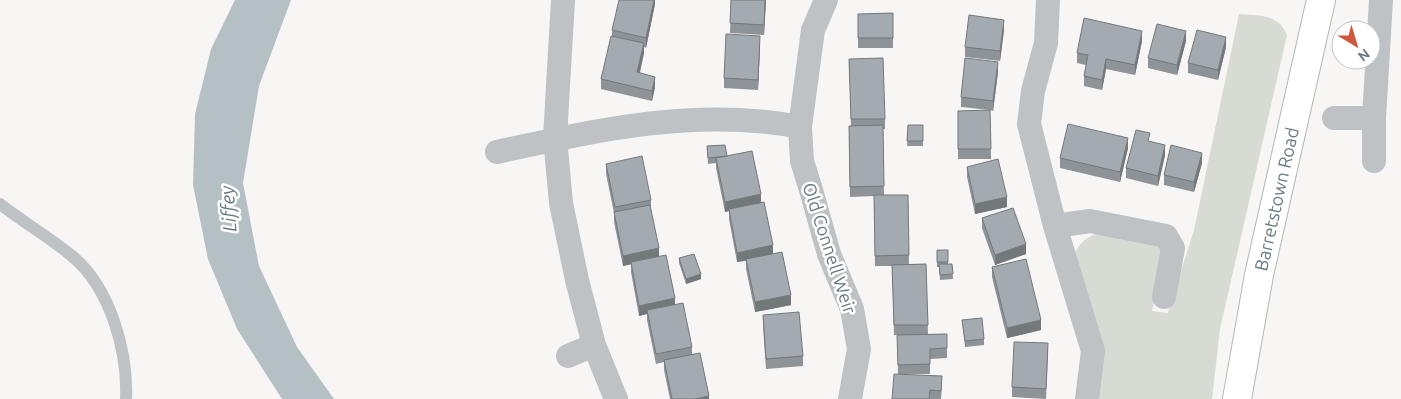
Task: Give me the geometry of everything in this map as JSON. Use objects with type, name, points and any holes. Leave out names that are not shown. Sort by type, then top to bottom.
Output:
[{"type":"street","points":[[563,0],[555,138],[561,203],[577,280],[594,345],[616,399]]},
{"type":"street","name":"Old Connell Weir","points":[[826,0],[813,30],[800,127],[802,161],[829,254],[852,309],[859,349],[850,399]]},
{"type":"street","points":[[1048,0],[1046,43],[1033,91],[1029,124],[1055,226],[1093,351],[1087,399]]},
{"type":"street","name":"Barretstown Road","points":[[1237,399],[1259,275],[1321,0]]},
{"type":"street","points":[[1374,161],[1374,118],[1381,0]]},
{"type":"street","points":[[1334,118],[1374,118]]},
{"type":"street","points":[[497,152],[555,138],[670,120],[765,120],[800,127]]},
{"type":"street","points":[[1055,226],[1090,221],[1166,236],[1173,248],[1164,298]]},
{"type":"street","points":[[568,356],[594,345]]},
{"type":"lane","points":[[0,204],[74,257],[105,296],[122,348],[126,399]]},
{"type":"shaded area","points":[[1239,14],[1273,19],[1279,23],[1287,35],[1220,329],[1212,399],[1098,399],[1073,257],[1080,245],[1089,237],[1098,233],[1120,233],[1157,242],[1161,249],[1162,266],[1152,311],[1168,313],[1176,270],[1181,271],[1194,230]]},
{"type":"water","name":"Liffey","points":[[235,0],[291,0],[259,86],[243,183],[259,266],[297,347],[334,399],[282,399],[237,329],[208,259],[193,185],[195,114],[211,49]]},
{"type":"building","points":[[619,0],[654,0],[646,38],[612,30]]},
{"type":"building","points":[[731,0],[765,0],[764,25],[730,23]]},
{"type":"building","points":[[893,13],[893,38],[858,38],[858,14]]},
{"type":"building","points":[[969,15],[1004,20],[1000,51],[965,47]]},
{"type":"building","points":[[1084,18],[1142,31],[1135,65],[1106,59],[1102,80],[1084,76],[1088,55],[1077,53]]},
{"type":"building","points":[[1157,24],[1186,31],[1177,65],[1148,58]]},
{"type":"building","points":[[1197,30],[1226,37],[1218,70],[1188,63]]},
{"type":"building","points":[[726,34],[760,36],[758,80],[724,78]]},
{"type":"building","points":[[611,36],[644,43],[637,72],[655,77],[652,91],[601,79]]},
{"type":"building","points":[[883,58],[885,119],[851,119],[849,59]]},
{"type":"building","points":[[965,58],[998,62],[993,101],[961,97]]},
{"type":"building","points":[[990,110],[991,149],[958,149],[958,111]]},
{"type":"building","points":[[1068,124],[1128,138],[1120,172],[1060,158]]},
{"type":"building","points":[[883,125],[884,186],[850,187],[849,126]]},
{"type":"building","points":[[908,125],[923,125],[923,141],[907,141]]},
{"type":"building","points":[[1136,130],[1150,133],[1148,141],[1165,145],[1158,176],[1126,168]]},
{"type":"building","points":[[725,145],[727,156],[708,158],[707,146]]},
{"type":"building","points":[[1171,145],[1202,153],[1194,182],[1164,175]]},
{"type":"building","points":[[752,151],[761,194],[725,202],[716,158]]},
{"type":"building","points":[[642,156],[651,200],[615,207],[606,164]]},
{"type":"building","points":[[998,159],[1007,197],[975,204],[967,167]]},
{"type":"building","points":[[874,195],[908,195],[909,255],[875,256]]},
{"type":"building","points":[[764,202],[773,245],[737,253],[729,209]]},
{"type":"building","points":[[650,205],[659,248],[623,256],[614,212]]},
{"type":"building","points":[[1013,208],[1026,244],[995,255],[982,218]]},
{"type":"building","points":[[937,250],[948,250],[948,262],[937,262]]},
{"type":"building","points":[[782,252],[791,295],[755,302],[746,259]]},
{"type":"building","points":[[694,254],[701,274],[686,279],[679,258]]},
{"type":"building","points":[[666,255],[675,298],[639,306],[631,262]]},
{"type":"building","points":[[1026,259],[1041,320],[1007,328],[992,267]]},
{"type":"building","points":[[926,264],[928,325],[894,325],[892,265]]},
{"type":"building","points":[[939,264],[952,264],[953,274],[940,275]]},
{"type":"building","points":[[683,303],[692,347],[656,354],[647,310]]},
{"type":"building","points":[[799,312],[803,356],[766,359],[763,315]]},
{"type":"building","points":[[982,318],[984,339],[965,341],[962,320]]},
{"type":"building","points":[[947,334],[947,348],[930,349],[930,364],[898,365],[897,335]]},
{"type":"building","points":[[1014,342],[1048,343],[1046,389],[1012,387]]},
{"type":"building","points":[[700,353],[709,396],[695,399],[672,399],[664,360]]},
{"type":"building","points":[[894,374],[942,376],[941,391],[930,390],[929,399],[892,399]]}]
